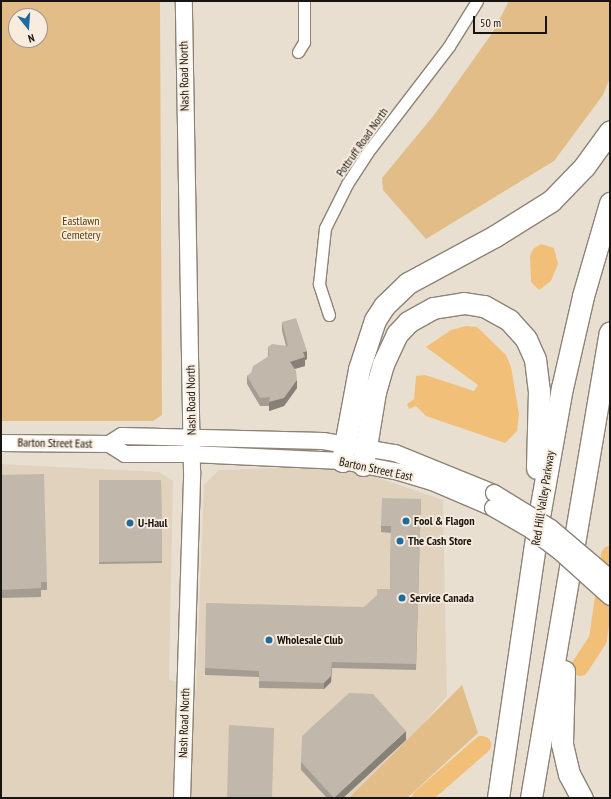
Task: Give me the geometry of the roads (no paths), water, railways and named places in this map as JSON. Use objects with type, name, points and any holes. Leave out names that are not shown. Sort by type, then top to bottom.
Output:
[{"type":"highway","points":[[343,452],[359,369],[375,320],[384,306],[408,283],[495,236],[551,201],[584,167],[610,131]]},
{"type":"highway","name":"Red Hill Valley Parkway","points":[[498,798],[540,511],[562,388],[583,296],[610,203]]},
{"type":"highway","points":[[364,456],[375,392],[383,364],[397,334],[408,322],[433,308],[464,303],[484,306],[498,312],[526,339],[538,370],[536,476],[540,511]]},
{"type":"highway","points":[[531,798],[610,333]]},
{"type":"highway","points":[[562,614],[566,644],[562,744],[569,774],[582,798]]},
{"type":"main road","name":"Nash Road North","points":[[182,798],[191,454],[184,1]]},
{"type":"main road","name":"Barton Street East","points":[[109,444],[122,436],[191,437],[343,452],[364,456],[395,453],[422,463],[551,528],[610,578]]},
{"type":"main road","name":"Barton Street East","points":[[1,443],[109,444],[125,454],[343,452]]},
{"type":"main road","name":"Barton Street East","points":[[493,500],[542,538],[610,597]]},
{"type":"street","points":[[298,52],[304,42],[304,1]]},
{"type":"street","name":"Pottruff Road North","points":[[329,315],[319,284],[319,269],[325,228],[347,184],[367,153],[450,46],[477,1]]},
{"type":"waterway","points":[[580,667],[598,639],[610,555]]},
{"type":"waterway","points":[[421,798],[482,745]]},
{"type":"place","name":"Fool & Flagon","points":[[406,521]]},
{"type":"place","name":"U-Haul","points":[[130,523]]},
{"type":"place","name":"The Cash Store","points":[[400,541]]},
{"type":"place","name":"Service Canada","points":[[402,598]]},
{"type":"place","name":"Wholesale Club","points":[[269,640]]},
{"type":"park label","name":"Eastlawn Cemetery","points":[[81,228]]}]
